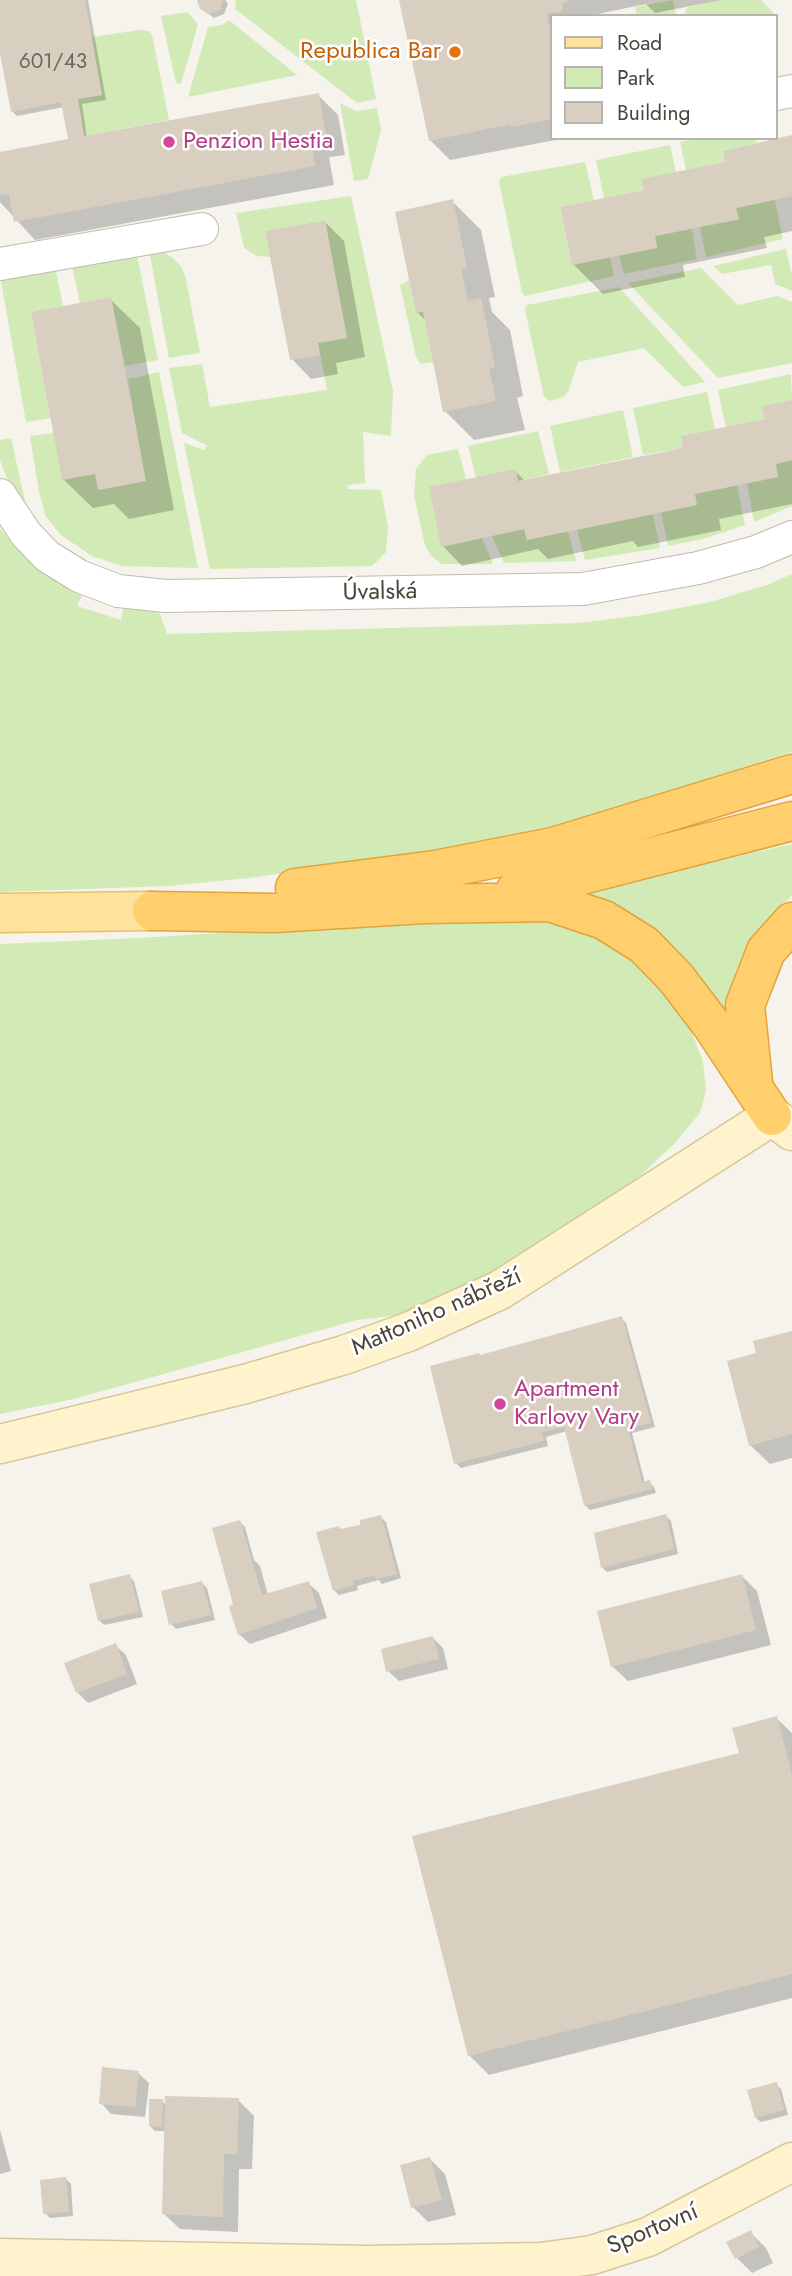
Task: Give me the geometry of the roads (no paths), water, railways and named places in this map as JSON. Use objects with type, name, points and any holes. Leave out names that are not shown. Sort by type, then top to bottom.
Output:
[{"type":"highway","points":[[152,911],[271,891],[435,870],[553,847],[792,774]]},
{"type":"highway","points":[[425,904],[539,886],[792,821]]},
{"type":"highway","points":[[152,911],[274,913],[425,904],[550,902],[604,920],[644,945],[676,978],[773,1111]]},
{"type":"highway","points":[[773,1111],[745,1005],[766,951],[792,922]]},
{"type":"main road","points":[[0,913],[152,911]]},
{"type":"main road","name":"Mattoniho nábřeží","points":[[0,1444],[245,1384],[344,1355],[408,1332],[500,1290],[773,1111]]},
{"type":"main road","name":"Sportovní","points":[[0,2258],[367,2265],[541,2262],[592,2255],[648,2237],[792,2162]]},
{"type":"street","points":[[0,264],[202,229]]},
{"type":"street","name":"Úvalská","points":[[0,495],[9,512],[47,556],[79,576],[118,591],[166,596],[583,589],[698,568],[756,552],[792,537]]},
{"type":"place","name":"Republica Bar","points":[[455,52]]},
{"type":"place","name":"Penzion Hestia","points":[[169,142]]},
{"type":"place","name":"Apartment Karlovy Vary","points":[[500,1404]]}]
